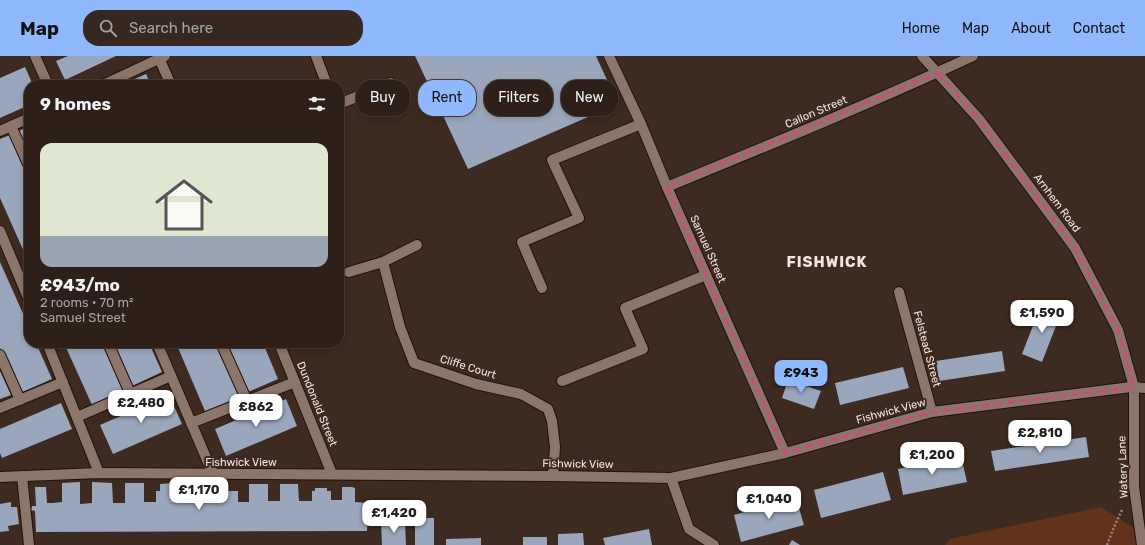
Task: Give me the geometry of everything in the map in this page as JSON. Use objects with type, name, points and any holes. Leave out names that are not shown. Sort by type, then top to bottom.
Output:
[{"type":"street","points":[[35,56],[46,80]]},
{"type":"street","points":[[316,56],[324,80]]},
{"type":"street","name":"Samuel Street","points":[[609,56],[641,124],[667,187],[784,453]]},
{"type":"street","name":"Arnhem Road","points":[[922,56],[979,119],[1075,248],[1118,330],[1134,387]]},
{"type":"street","name":"Callon Street","points":[[667,187],[802,131],[973,56]]},
{"type":"street","points":[[113,80],[161,57],[169,80]]},
{"type":"street","points":[[344,102],[356,97]]},
{"type":"street","points":[[0,131],[24,120]]},
{"type":"street","points":[[542,288],[522,242],[579,218],[552,160],[641,124]]},
{"type":"street","points":[[11,126],[24,155]]},
{"type":"street","points":[[0,231],[24,288]]},
{"type":"street","points":[[349,272],[383,262],[417,245]]},
{"type":"street","name":"Cliffe Court","points":[[383,262],[400,327],[414,363],[476,384],[521,394],[548,409],[552,421],[555,447],[553,476]]},
{"type":"street","points":[[562,381],[643,348],[625,308],[706,275]]},
{"type":"street","name":"Felstead Street","points":[[899,292],[932,412]]},
{"type":"street","points":[[49,348],[99,473]]},
{"type":"street","points":[[110,348],[130,393]]},
{"type":"street","points":[[159,348],[213,474]]},
{"type":"street","points":[[223,348],[247,401]]},
{"type":"street","name":"Dundonald Street","points":[[281,348],[332,474]]},
{"type":"street","points":[[0,356],[20,400]]},
{"type":"street","points":[[77,417],[171,376]]},
{"type":"street","points":[[0,408],[63,382]]},
{"type":"street","points":[[191,423],[295,382]]},
{"type":"street","name":"Fishwick View","points":[[0,477],[99,473],[671,478],[784,453],[932,412],[1134,387],[1145,388]]},
{"type":"street","name":"Watery Lane","points":[[1134,387],[1134,487],[1142,545]]},
{"type":"street","points":[[22,476],[29,545]]},
{"type":"street","points":[[671,478],[689,529],[714,545]]},
{"type":"path","points":[[1107,545],[1114,527],[1134,487]]},
{"type":"highlighted area","points":[[937,73],[979,119],[1075,248],[1118,330],[1134,387],[932,412],[785,453],[667,187]]},
{"type":"shaded area","points":[[1101,507],[1140,532],[1142,545],[945,545],[950,539]]},
{"type":"building","points":[[68,56],[116,56],[65,80],[56,61]]},
{"type":"building","points":[[415,56],[596,56],[607,80],[561,80],[561,116],[590,116],[468,169],[443,116],[476,116],[476,80],[426,80]]},
{"type":"building","points":[[25,67],[31,80],[24,80],[24,107],[0,118],[0,78]]},
{"type":"building","points":[[146,74],[149,80],[133,80]]},
{"type":"building","points":[[24,128],[24,142],[19,131]]},
{"type":"building","points":[[10,135],[24,167],[24,252],[0,198],[0,139]]},
{"type":"building","points":[[0,262],[24,316],[24,348],[38,348],[52,379],[20,393],[0,348]]},
{"type":"building","points":[[1041,305],[1061,313],[1042,362],[1022,354]]},
{"type":"building","points":[[66,348],[104,348],[123,391],[92,405]]},
{"type":"building","points":[[115,348],[151,348],[162,372],[132,386]]},
{"type":"building","points":[[178,348],[219,348],[240,397],[205,411]]},
{"type":"building","points":[[229,348],[265,348],[278,379],[248,392]]},
{"type":"building","points":[[1002,351],[1005,371],[939,381],[936,361]]},
{"type":"building","points":[[903,367],[909,388],[840,405],[835,383]]},
{"type":"building","points":[[0,371],[11,395],[0,399]]},
{"type":"building","points":[[788,380],[821,391],[814,409],[782,398]]},
{"type":"building","points":[[169,395],[182,424],[113,454],[100,425]]},
{"type":"building","points":[[286,399],[297,426],[226,456],[215,429]]},
{"type":"building","points":[[61,403],[72,429],[2,458],[0,453],[0,429]]},
{"type":"building","points":[[1086,437],[1089,457],[995,471],[991,451]]},
{"type":"building","points":[[961,456],[967,482],[903,495],[898,469]]},
{"type":"building","points":[[883,472],[891,500],[821,518],[814,490]]},
{"type":"building","points":[[80,482],[80,504],[92,503],[92,482],[112,483],[113,503],[125,503],[125,483],[144,483],[144,502],[156,502],[156,491],[160,491],[160,484],[174,483],[174,503],[188,503],[188,483],[196,483],[196,487],[205,487],[205,503],[218,502],[218,484],[227,484],[227,491],[238,491],[238,502],[249,502],[249,484],[268,484],[268,501],[280,501],[280,484],[298,484],[299,501],[312,501],[312,491],[315,491],[315,488],[327,488],[327,491],[331,491],[331,500],[342,500],[342,487],[352,487],[355,488],[355,502],[368,503],[367,531],[36,532],[35,511],[31,510],[32,506],[36,506],[35,487],[46,487],[47,503],[62,502],[62,483]]},
{"type":"building","points":[[796,498],[804,525],[741,542],[734,515]]},
{"type":"building","points":[[11,502],[11,507],[17,507],[19,524],[8,526],[9,531],[0,532],[0,504]]},
{"type":"building","points":[[415,518],[434,518],[434,545],[415,545]]},
{"type":"building","points":[[405,522],[406,545],[382,545],[381,523]]},
{"type":"building","points":[[649,529],[652,545],[605,545],[603,538]]},
{"type":"building","points":[[583,533],[584,545],[558,545],[558,534]]},
{"type":"building","points":[[523,537],[547,537],[547,545],[523,545]]},
{"type":"building","points":[[481,538],[481,545],[446,545],[446,539]]},
{"type":"building","points":[[792,540],[800,545],[789,545]]},
{"type":"district","name":"FISHWICK","points":[[827,262]]}]
